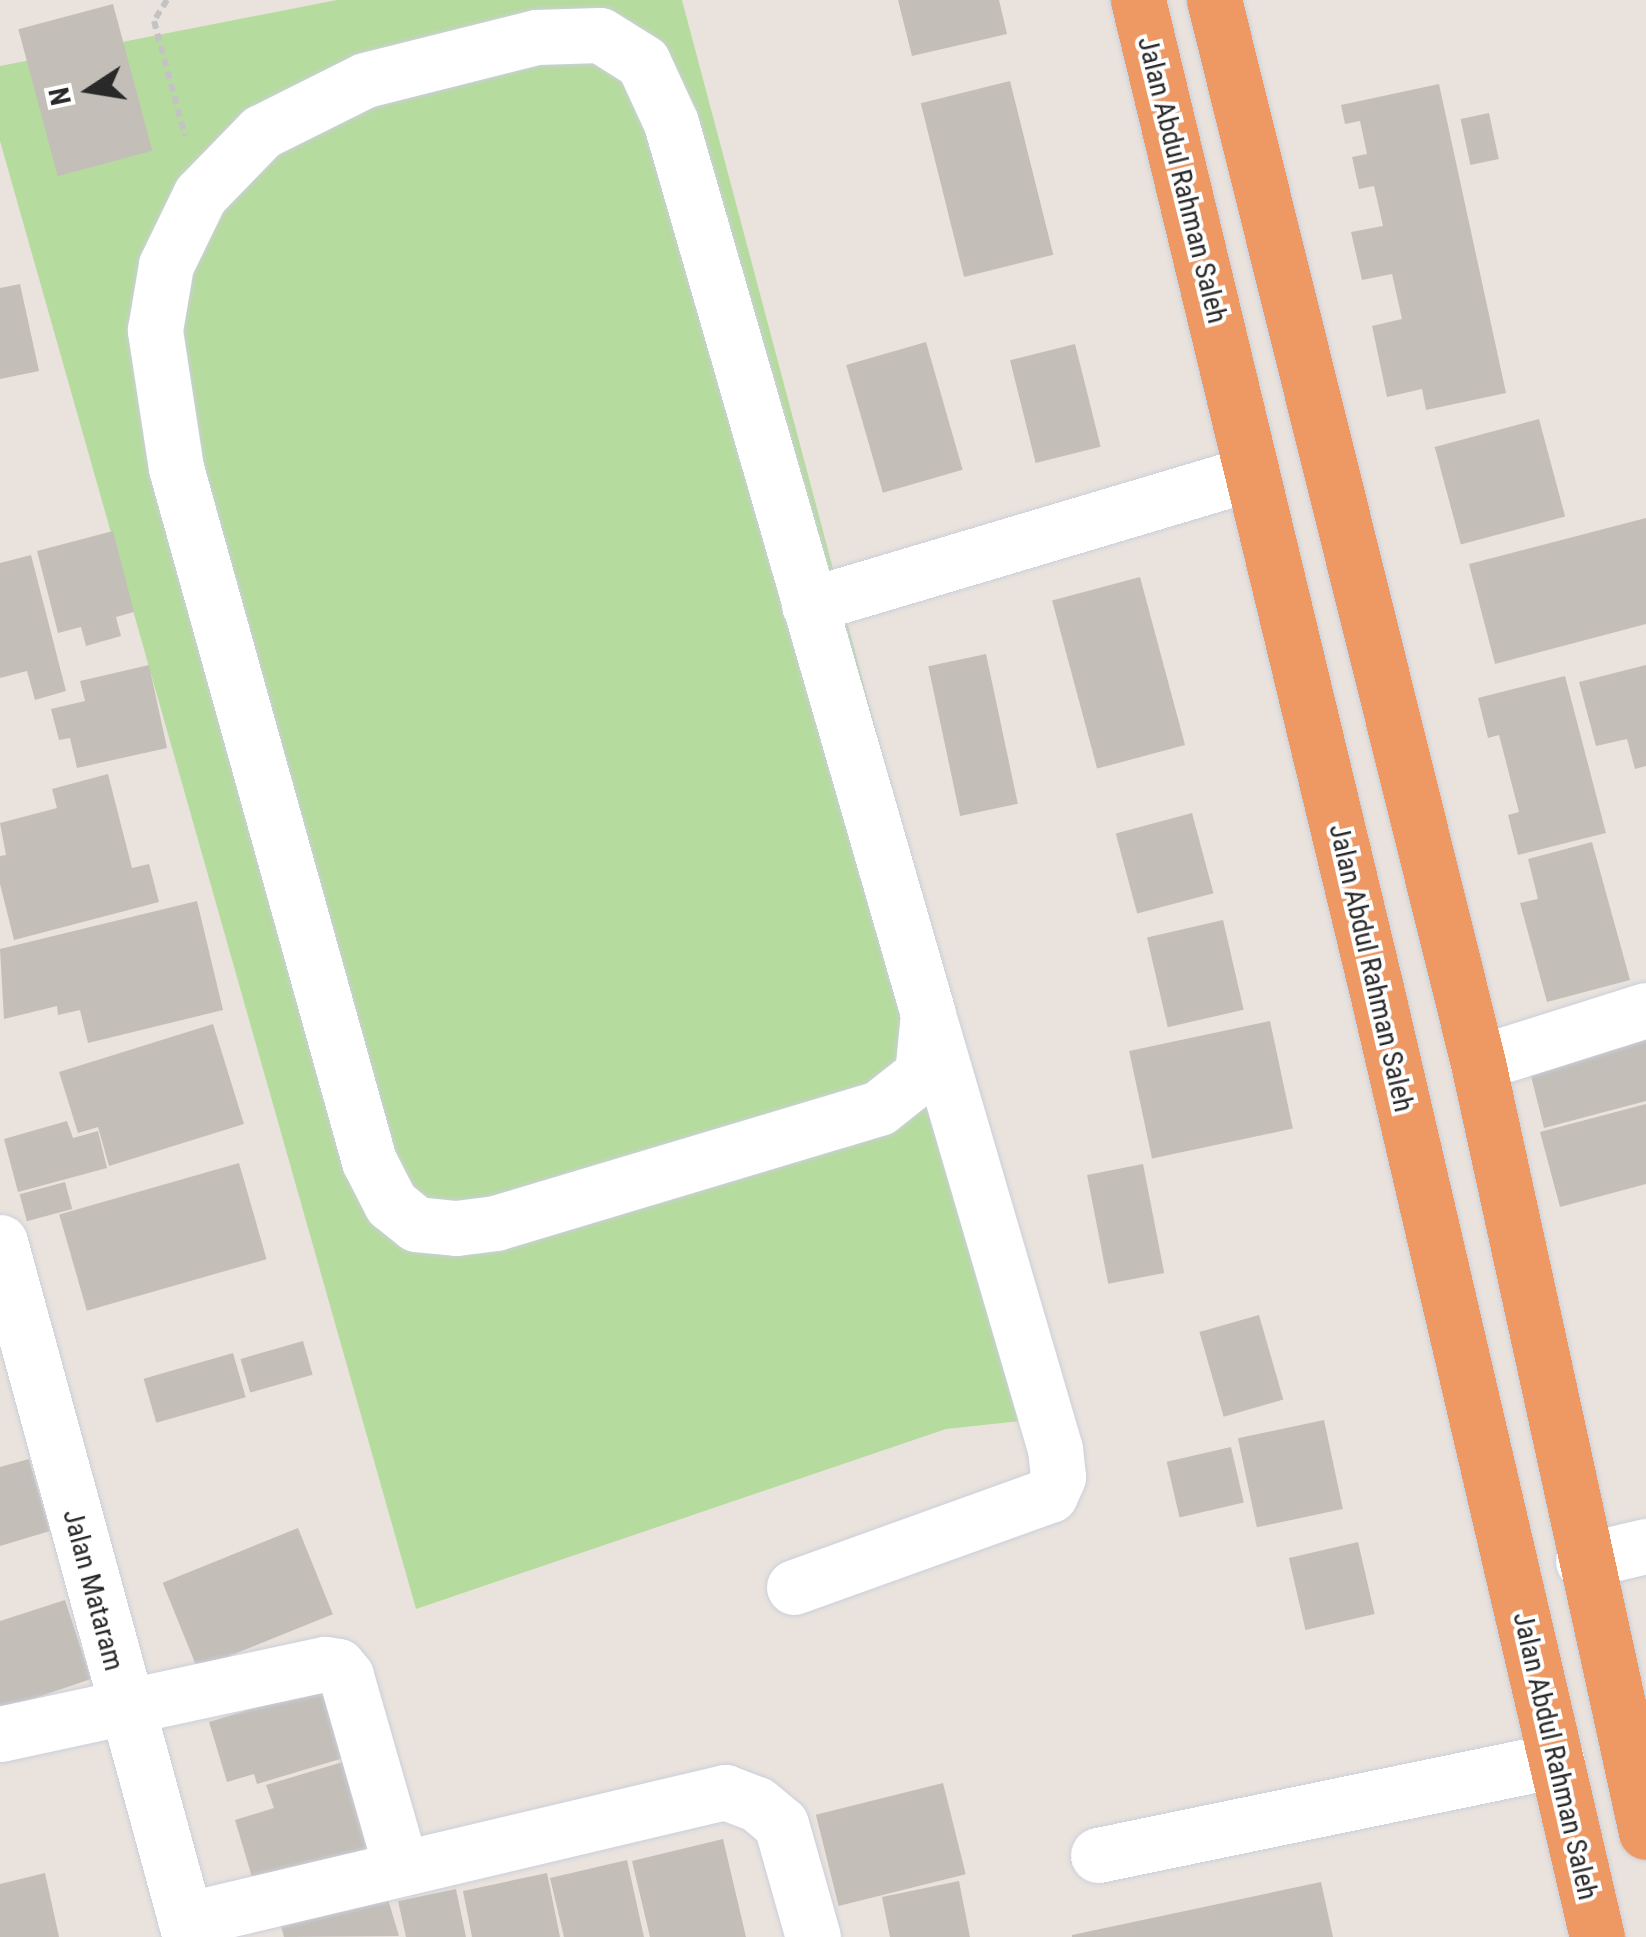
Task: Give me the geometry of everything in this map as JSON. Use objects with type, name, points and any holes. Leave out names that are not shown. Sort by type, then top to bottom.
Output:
[{"type":"highway","name":"Jalan Abdul Rahman Saleh","points":[[1138,0],[1376,988],[1598,1937]]},
{"type":"highway","points":[[1214,0],[1478,1063],[1646,1832]]},
{"type":"highway","points":[[1376,988],[1452,964]]},
{"type":"street","points":[[794,1587],[1050,1495],[1058,1477],[1056,1448],[671,123],[643,62],[600,35],[536,36],[365,80],[261,132],[200,195],[166,265],[155,330],[176,468],[369,1161],[391,1204],[416,1224],[456,1228],[496,1223],[879,1108],[922,1074],[928,1014]]},
{"type":"street","points":[[810,604],[1252,473]]},
{"type":"street","points":[[1478,1063],[1646,1010]]},
{"type":"street","name":"Jalan Mataram","points":[[0,1242],[187,1928]]},
{"type":"street","points":[[1584,1561],[1646,1546]]},
{"type":"street","points":[[0,1734],[324,1664],[338,1666],[346,1676],[401,1868]]},
{"type":"street","points":[[1098,1855],[1556,1760]]},
{"type":"street","points":[[187,1928],[401,1868],[725,1792],[757,1804],[780,1824],[812,1937]]},
{"type":"path","points":[[167,0],[154,22],[200,195]]},
{"type":"green space","points":[[337,0],[682,0],[1058,1417],[946,1429],[416,1609],[0,141],[0,66]]},
{"type":"building","points":[[898,0],[999,0],[1007,34],[912,56]]},
{"type":"building","points":[[113,4],[152,151],[58,176],[18,29]]},
{"type":"building","points":[[1010,81],[1053,255],[964,277],[921,103]]},
{"type":"building","points":[[1439,84],[1506,393],[1426,410],[1422,389],[1387,397],[1372,326],[1402,319],[1392,274],[1362,280],[1351,232],[1383,226],[1374,186],[1359,189],[1352,157],[1367,154],[1360,121],[1345,124],[1341,105]]},
{"type":"building","points":[[1489,113],[1499,159],[1470,165],[1461,119]]},
{"type":"building","points":[[20,284],[39,371],[0,379],[0,288]]},
{"type":"building","points":[[926,342],[963,470],[883,493],[846,365]]},
{"type":"building","points":[[1075,344],[1101,447],[1036,463],[1010,360]]},
{"type":"building","points":[[1539,419],[1565,517],[1461,545],[1435,447]]},
{"type":"building","points":[[1646,518],[1646,624],[1495,664],[1469,564]]},
{"type":"building","points":[[113,531],[134,612],[116,617],[121,636],[86,646],[81,627],[58,633],[37,551]]},
{"type":"building","points":[[31,555],[66,691],[35,700],[27,671],[0,678],[0,563]]},
{"type":"building","points":[[1140,577],[1185,745],[1097,769],[1052,601]]},
{"type":"building","points":[[986,654],[1018,804],[960,816],[928,666]]},
{"type":"building","points":[[149,665],[167,748],[77,768],[70,738],[59,740],[51,709],[85,701],[80,681]]},
{"type":"building","points":[[1646,665],[1646,766],[1635,769],[1627,739],[1596,746],[1579,682]]},
{"type":"building","points":[[1565,676],[1606,833],[1518,855],[1508,815],[1519,812],[1499,735],[1488,738],[1478,698]]},
{"type":"building","points":[[108,774],[132,868],[149,864],[159,902],[14,940],[0,884],[0,856],[6,855],[0,823],[57,808],[52,789]]},
{"type":"building","points":[[1192,813],[1213,893],[1137,914],[1116,833]]},
{"type":"building","points":[[1592,842],[1630,980],[1547,1002],[1520,903],[1538,899],[1528,859]]},
{"type":"building","points":[[197,901],[223,1010],[88,1043],[80,1010],[58,1015],[57,1006],[4,1019],[0,949]]},
{"type":"building","points":[[1223,920],[1244,1010],[1168,1027],[1147,938]]},
{"type":"building","points":[[1270,1021],[1293,1129],[1152,1159],[1129,1051]]},
{"type":"building","points":[[213,1024],[244,1124],[109,1166],[98,1127],[78,1133],[59,1072]]},
{"type":"building","points":[[1646,1033],[1646,1101],[1544,1128],[1528,1064]]},
{"type":"building","points":[[1646,1104],[1646,1184],[1560,1207],[1540,1132]]},
{"type":"building","points":[[67,1121],[73,1138],[98,1131],[107,1168],[18,1192],[4,1139]]},
{"type":"building","points":[[239,1163],[267,1259],[87,1311],[59,1215]]},
{"type":"building","points":[[1143,1164],[1164,1273],[1108,1284],[1087,1175]]},
{"type":"building","points":[[65,1182],[72,1209],[27,1221],[20,1194]]},
{"type":"building","points":[[1259,1315],[1283,1400],[1224,1417],[1199,1332]]},
{"type":"building","points":[[303,1341],[313,1375],[250,1393],[241,1359]]},
{"type":"building","points":[[233,1353],[246,1397],[156,1423],[144,1379]]},
{"type":"building","points":[[1324,1420],[1343,1509],[1257,1527],[1238,1438]]},
{"type":"building","points":[[1231,1447],[1244,1503],[1180,1517],[1167,1462]]},
{"type":"building","points":[[29,1459],[50,1531],[0,1546],[0,1467]]},
{"type":"building","points":[[298,1528],[333,1614],[197,1669],[163,1583]]},
{"type":"building","points":[[1358,1542],[1375,1614],[1305,1630],[1289,1558]]},
{"type":"building","points":[[65,1600],[91,1679],[0,1710],[0,1621]]},
{"type":"building","points":[[325,1686],[347,1757],[257,1784],[254,1774],[227,1782],[209,1722]]},
{"type":"building","points":[[356,1758],[382,1845],[254,1884],[235,1820],[274,1808],[266,1785]]},
{"type":"building","points":[[943,1783],[966,1874],[839,1906],[816,1815]]},
{"type":"building","points":[[723,1839],[746,1937],[650,1937],[632,1861]]},
{"type":"building","points":[[627,1860],[644,1937],[564,1937],[550,1878]]},
{"type":"building","points":[[45,1873],[59,1937],[0,1937],[0,1884]]},
{"type":"building","points":[[547,1873],[560,1937],[472,1937],[463,1891]]},
{"type":"building","points":[[959,1881],[970,1937],[890,1937],[882,1897]]},
{"type":"building","points":[[1321,1882],[1333,1937],[1072,1937],[1072,1935]]},
{"type":"building","points":[[385,1889],[399,1936],[284,1937],[279,1919]]},
{"type":"building","points":[[456,1889],[466,1937],[406,1937],[398,1901]]}]
